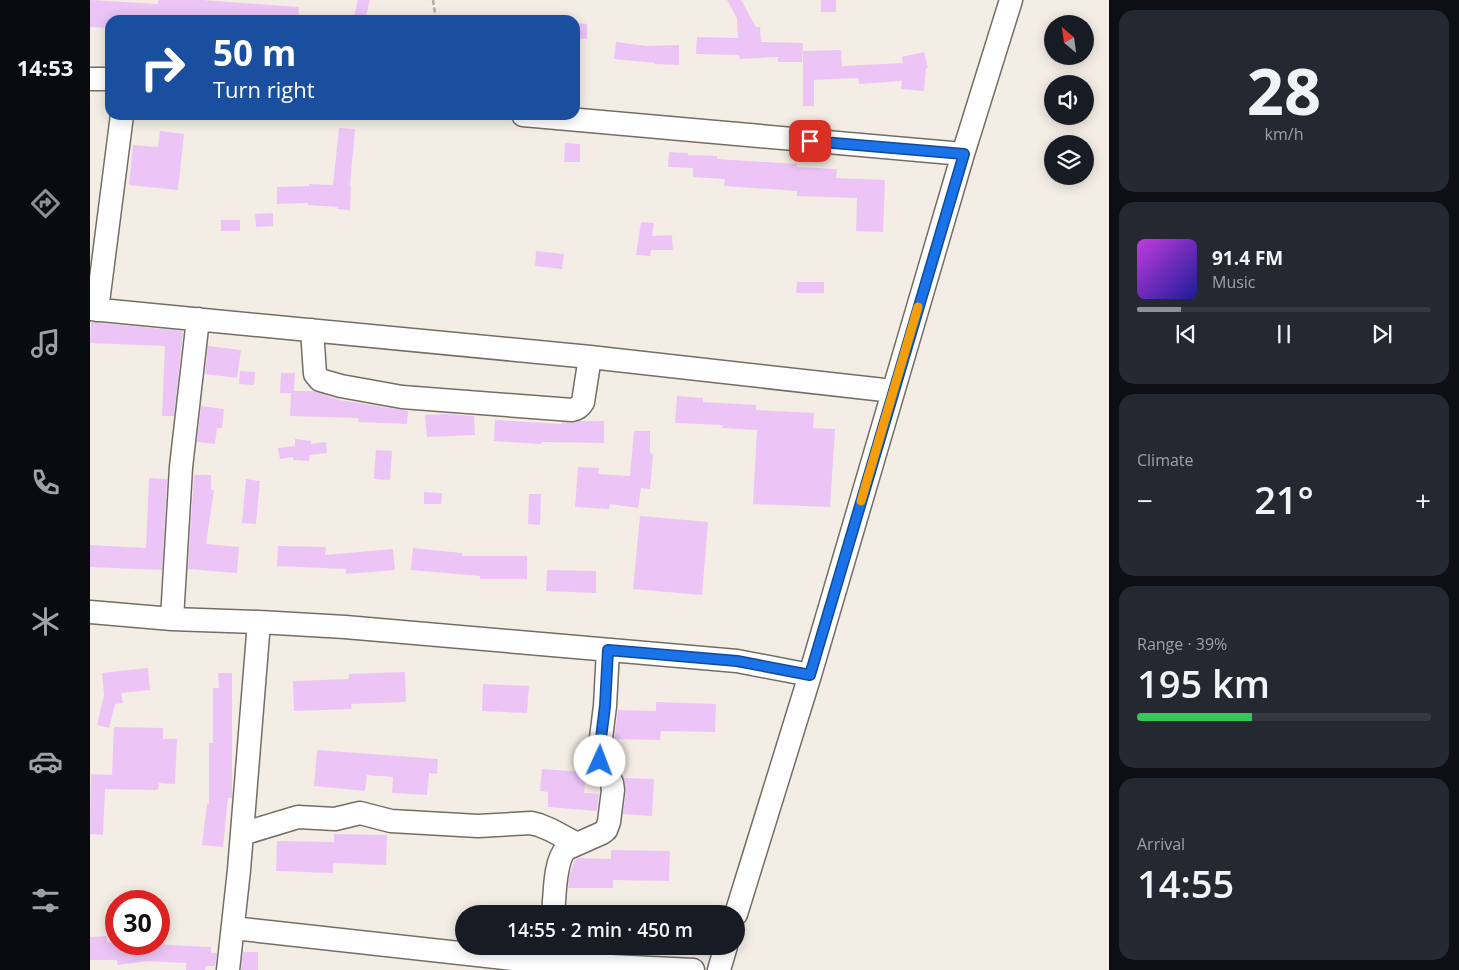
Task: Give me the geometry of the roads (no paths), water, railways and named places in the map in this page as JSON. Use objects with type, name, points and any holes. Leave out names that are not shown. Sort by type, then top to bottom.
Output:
[{"type":"street","points":[[739,905],[810,675],[893,391],[1011,0]]},
{"type":"street","points":[[90,79],[105,79]]},
{"type":"street","points":[[121,120],[93,309],[590,357],[893,391]]},
{"type":"street","points":[[580,120],[964,154]]},
{"type":"street","points":[[172,619],[181,467],[198,319]]},
{"type":"street","points":[[312,330],[317,379],[341,386],[402,397],[572,410],[581,405],[590,357]]},
{"type":"street","points":[[90,612],[172,619],[345,627],[737,661],[810,675]]},
{"type":"street","points":[[228,970],[242,834],[259,622]]},
{"type":"street","points":[[554,905],[560,858],[566,849],[602,833],[606,830],[609,822],[613,787],[599,754],[605,706],[608,650]]},
{"type":"street","points":[[242,834],[298,817],[335,819],[360,813],[391,821],[478,826],[531,823],[551,830],[577,844]]},
{"type":"street","points":[[232,928],[549,960],[693,970]]},
{"type":"street","points":[[719,970],[723,955]]}]
